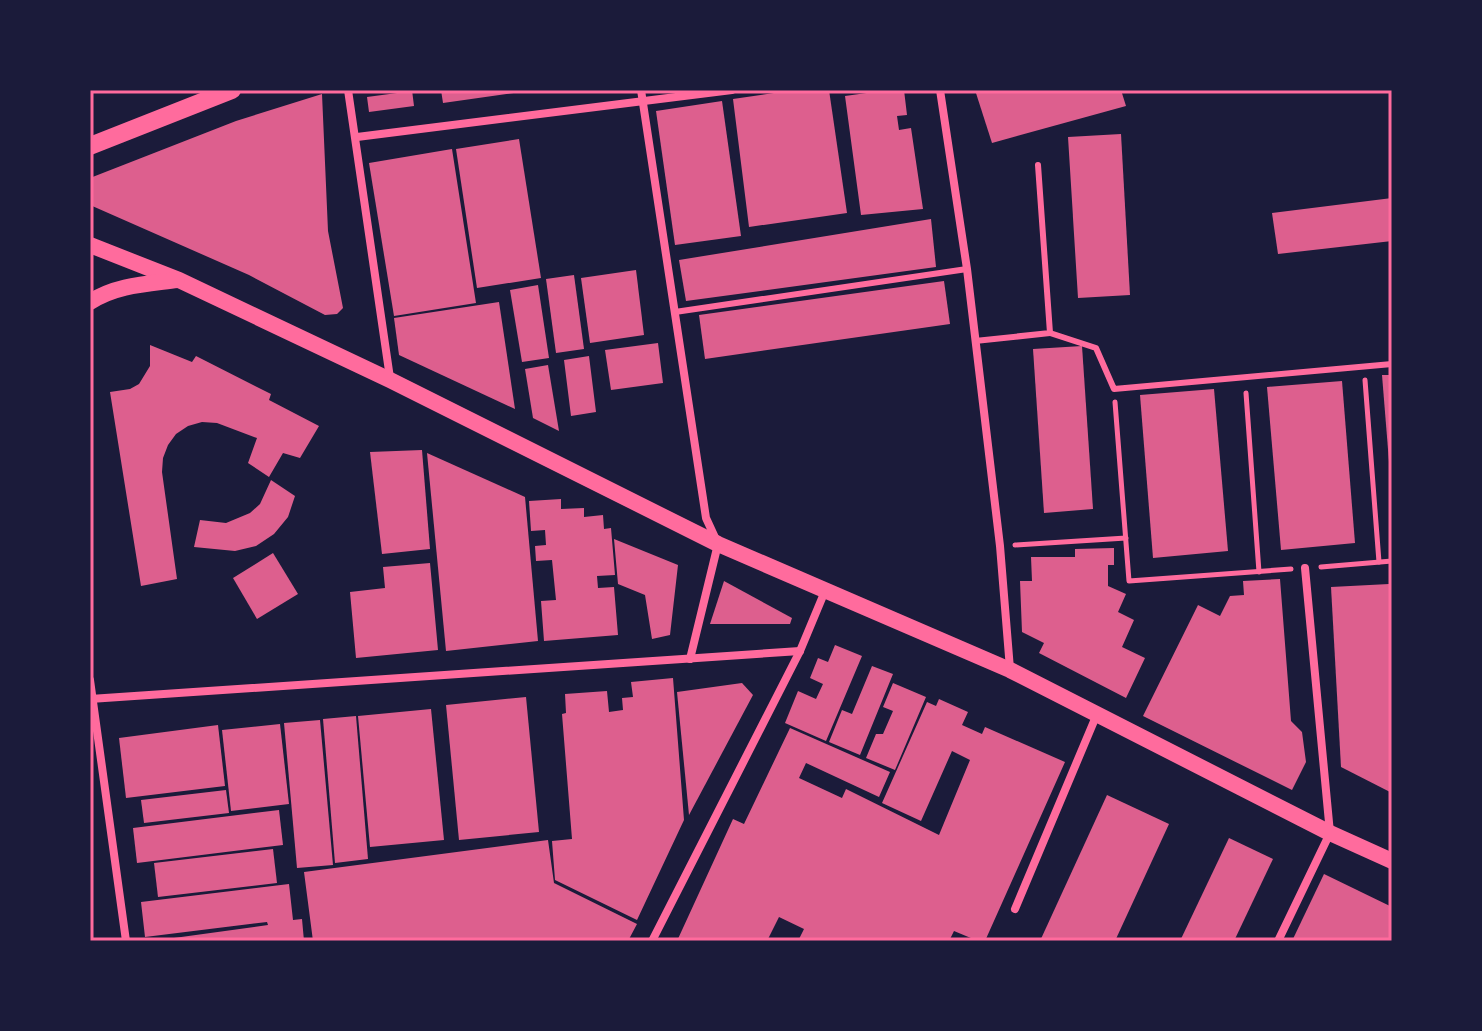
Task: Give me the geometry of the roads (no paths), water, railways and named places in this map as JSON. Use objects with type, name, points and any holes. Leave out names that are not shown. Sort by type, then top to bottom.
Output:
[{"type":"main road","points":[[90,146],[232,90]]},
{"type":"main road","points":[[90,245],[179,280],[390,380],[718,544],[1010,670],[1330,833],[1392,861]]},
{"type":"main road","points":[[90,302],[102,294],[124,287],[179,280]]},
{"type":"street","points":[[348,90],[390,380]]},
{"type":"street","points":[[641,90],[706,518],[718,544],[690,659]]},
{"type":"street","points":[[357,137],[732,90]]},
{"type":"street","points":[[940,90],[967,269],[1000,546],[1010,670]]},
{"type":"street","points":[[1278,941],[1330,833],[1305,568]]},
{"type":"street","points":[[652,941],[800,651],[825,591]]},
{"type":"street","points":[[91,699],[800,651]]},
{"type":"street","points":[[90,680],[126,941]]},
{"type":"street","points":[[1015,909],[1097,714]]},
{"type":"lane","points":[[1038,165],[1050,333]]},
{"type":"lane","points":[[675,312],[967,269]]},
{"type":"lane","points":[[975,341],[1050,333],[1096,348],[1114,389],[1392,364]]}]
